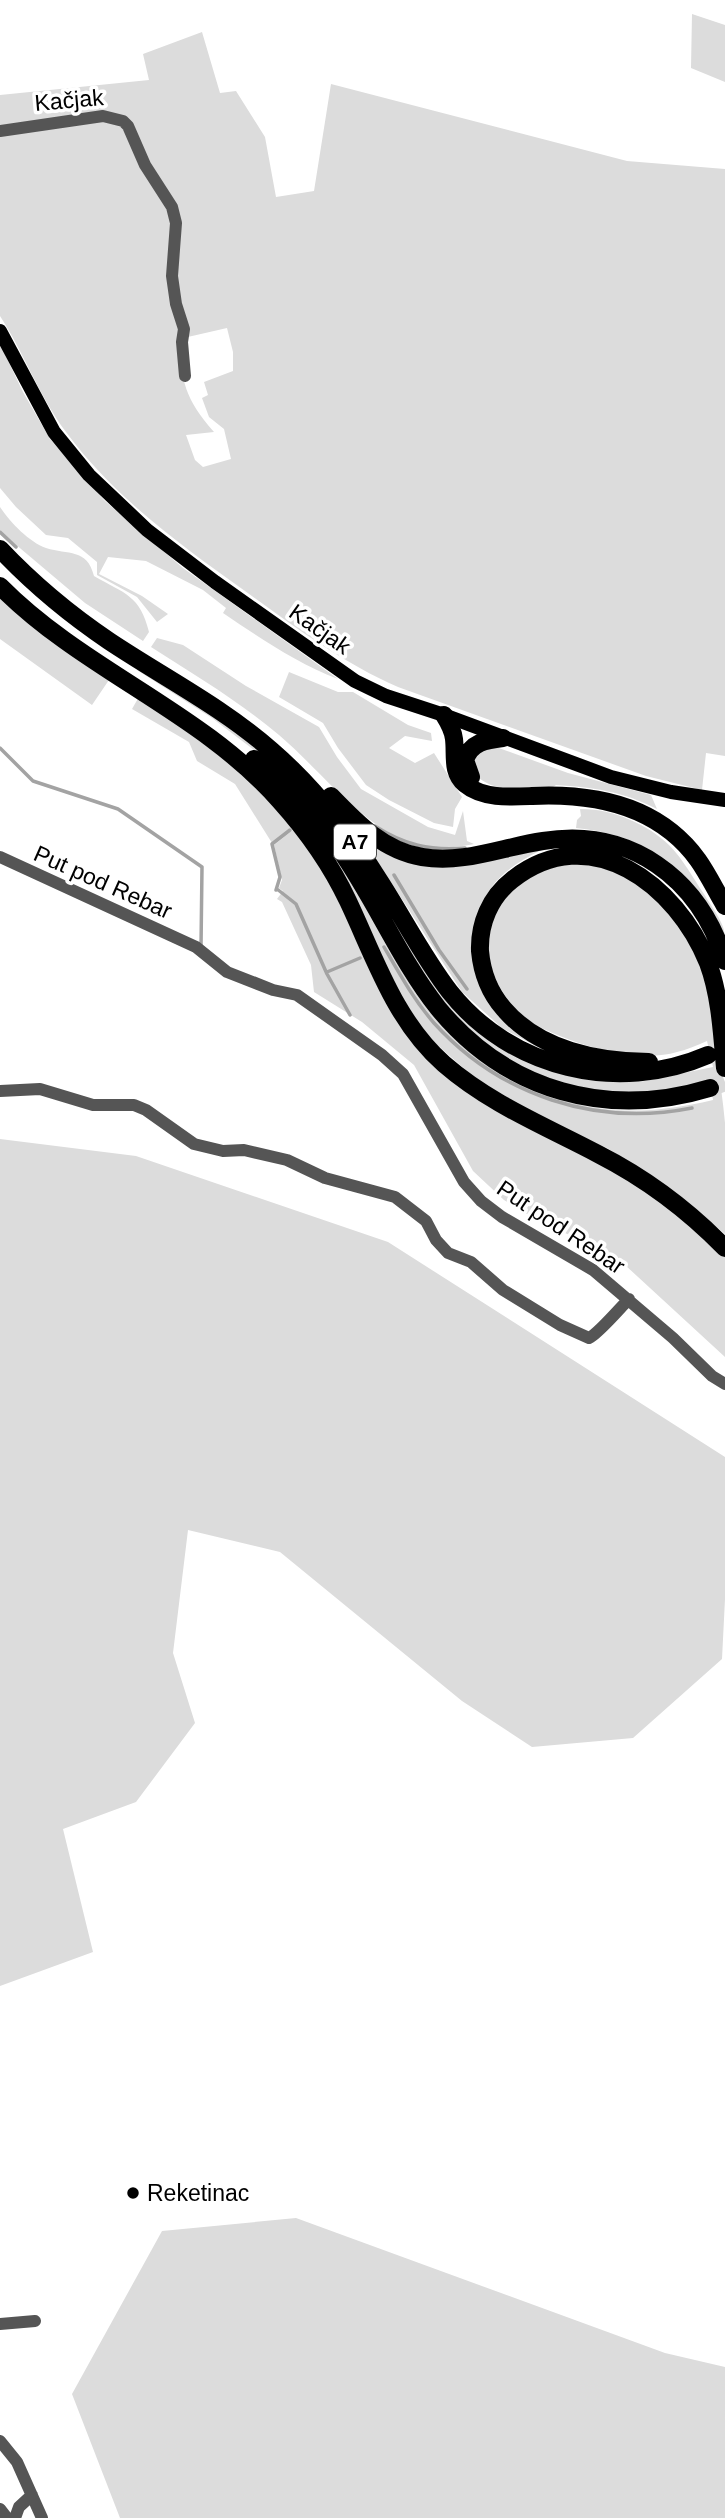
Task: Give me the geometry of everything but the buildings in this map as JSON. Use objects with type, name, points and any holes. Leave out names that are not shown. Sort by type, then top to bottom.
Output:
[{"type":"highway","points":[[0,547],[103,627],[258,729],[296,760],[354,820],[385,844],[402,852],[440,859],[463,858],[564,838],[611,842],[632,849],[653,861],[686,892],[713,931],[725,961]]},
{"type":"highway","name":"A7","points":[[0,547],[43,591],[76,618],[225,714],[270,748],[303,780],[354,841],[450,992],[485,1028],[533,1056],[598,1073],[644,1072],[684,1064],[707,1051],[665,1060],[617,1061],[591,1057],[548,1042],[520,1024],[509,1015],[490,989],[481,960],[482,930],[486,914],[495,898],[506,885],[528,869],[551,859],[575,855],[614,862],[632,870],[668,898],[686,920],[709,965],[717,998],[725,1068]]},
{"type":"highway","name":"A7","points":[[0,573],[47,617],[227,737],[288,789],[339,849],[438,1008],[472,1044],[489,1057],[568,1095],[600,1100],[655,1100],[710,1088]]},
{"type":"highway","points":[[0,586],[25,610],[65,641],[225,748],[280,800],[327,863],[390,993],[401,1013],[432,1054],[483,1095],[639,1177],[677,1204],[725,1248]]},
{"type":"highway","points":[[444,715],[451,725],[457,772],[463,783],[495,796],[560,795],[596,798],[627,806],[651,817],[679,838],[698,860],[725,906]]},
{"type":"highway","points":[[481,791],[469,774],[467,756],[477,744],[503,738]]},
{"type":"main road","name":"Kačjak","points":[[0,331],[54,432],[89,475],[147,530],[225,590],[355,681],[386,696],[638,785],[725,800]]},
{"type":"street","name":"Kačjak","points":[[0,131],[103,116],[124,121],[128,126],[145,165],[172,207],[176,223],[172,276],[176,304],[184,329],[185,376]]},
{"type":"street","name":"Put pod Rebar","points":[[0,857],[195,947],[227,972],[273,990],[297,995],[382,1055],[403,1074],[464,1182],[481,1201],[502,1217],[593,1270],[629,1299],[589,1338],[561,1325],[503,1290],[471,1262],[448,1253],[436,1240],[426,1221],[396,1198],[325,1178],[287,1160],[244,1150],[223,1151],[202,1146],[184,1138],[146,1110],[134,1105],[93,1105],[40,1088],[0,1091]]},
{"type":"street","points":[[629,1299],[712,1376],[725,1384]]},
{"type":"street","points":[[0,2324],[35,2321]]},
{"type":"street","points":[[0,2441],[17,2462],[42,2518]]},
{"type":"street","points":[[15,2518],[19,2507],[32,2495]]},
{"type":"street","points":[[0,2509],[7,2518]]},
{"type":"shaded area","points":[[692,14],[725,25],[725,82],[691,68]]},
{"type":"shaded area","points":[[202,32],[220,93],[236,91],[265,137],[276,197],[314,191],[331,84],[627,161],[725,169],[725,756],[706,753],[702,790],[646,776],[398,687],[357,667],[300,631],[172,537],[105,478],[66,432],[0,316],[0,95],[149,80],[143,54]],"holes":[[[227,328],[233,352],[233,371],[204,382],[208,395],[202,398],[209,417],[224,429],[231,459],[203,467],[195,460],[186,435],[214,432],[186,389],[179,339]]]},
{"type":"shaded area","points":[[0,344],[50,439],[105,501],[183,568],[338,679],[293,658],[251,632],[223,613],[226,608],[203,590],[146,561],[108,557],[99,574],[142,596],[168,614],[157,622],[137,597],[97,575],[97,562],[68,538],[46,535],[16,507],[0,488]]},
{"type":"shaded area","points":[[0,507],[14,525],[33,541],[46,548],[82,557],[91,567],[94,576],[130,597],[141,610],[149,632],[143,641],[85,603],[8,538],[0,530]]},
{"type":"shaded area","points":[[0,591],[111,677],[92,705],[0,639]]},
{"type":"shaded area","points":[[157,638],[183,645],[246,686],[319,727],[361,789],[428,827],[455,835],[463,811],[467,841],[474,844],[446,848],[410,843],[367,818],[264,723],[151,647]]},
{"type":"shaded area","points":[[139,668],[261,750],[307,794],[462,1013],[597,1079],[640,1082],[713,1067],[707,1041],[684,1050],[646,1056],[594,1048],[548,1031],[530,1021],[501,989],[493,970],[489,950],[490,930],[497,910],[510,892],[528,878],[547,869],[567,865],[607,869],[644,889],[660,904],[676,922],[694,952],[709,994],[725,1123],[725,1234],[646,1172],[607,1148],[555,1125],[509,1100],[475,1078],[428,1037],[404,1003],[337,864],[341,861],[413,985],[437,1020],[466,1049],[499,1071],[558,1099],[633,1111],[685,1106],[713,1100],[710,1081],[649,1093],[598,1091],[548,1078],[502,1056],[469,1029],[435,991],[271,763],[212,718],[137,670]]},
{"type":"shaded area","points":[[289,672],[338,692],[353,692],[408,725],[431,733],[432,741],[405,736],[389,748],[415,763],[434,753],[462,797],[455,809],[453,827],[434,823],[366,785],[323,723],[279,697]]},
{"type":"shaded area","points":[[140,695],[198,731],[296,824],[272,843],[235,784],[197,761],[189,742],[132,709]]},
{"type":"shaded area","points":[[496,747],[568,773],[651,795],[657,809],[620,794],[583,787],[556,785],[514,789],[487,783],[479,778],[474,760],[481,751]]},
{"type":"shaded area","points":[[580,809],[616,814],[640,824],[660,837],[674,850],[692,875],[720,920],[725,937],[717,921],[673,868],[630,841],[576,828],[577,820],[581,816]]},
{"type":"shaded area","points":[[298,826],[420,1048],[652,1193],[725,1256],[725,1357],[625,1265],[504,1200],[473,1171],[414,1065],[362,1022],[314,992],[311,965],[282,902],[277,899],[283,891],[279,888],[282,880],[274,845]]},
{"type":"shaded area","points":[[365,842],[401,860],[540,847],[541,850],[498,879],[486,896],[479,920],[474,966],[556,1057],[502,1028],[462,992]]},
{"type":"shaded area","points":[[0,1139],[136,1156],[388,1242],[725,1457],[725,1599],[722,1659],[633,1738],[532,1747],[462,1701],[280,1552],[188,1530],[173,1653],[195,1723],[136,1802],[63,1829],[93,1952],[0,1986]]},
{"type":"shaded area","points":[[296,2218],[665,2353],[725,2367],[725,2518],[120,2518],[72,2394],[162,2231]]},
{"type":"waterway","points":[[0,532],[16,547]]},
{"type":"waterway","points":[[0,748],[33,781],[118,809],[202,867],[201,947]]},
{"type":"waterway","points":[[375,826],[396,838],[418,845],[465,848]]},
{"type":"waterway","points":[[276,890],[280,877],[272,844],[290,830]]},
{"type":"waterway","points":[[394,875],[439,950],[467,989]]},
{"type":"waterway","points":[[277,889],[296,904],[327,974],[350,1015]]},
{"type":"waterway","points":[[384,947],[413,996],[434,1023],[460,1048],[489,1070],[519,1087],[586,1109],[656,1113],[692,1108]]},
{"type":"waterway","points":[[327,972],[360,958]]},
{"type":"tunnel","points":[[710,1088],[725,1082]]},
{"type":"place","name":"Reketinac","points":[[133,2193]]}]
